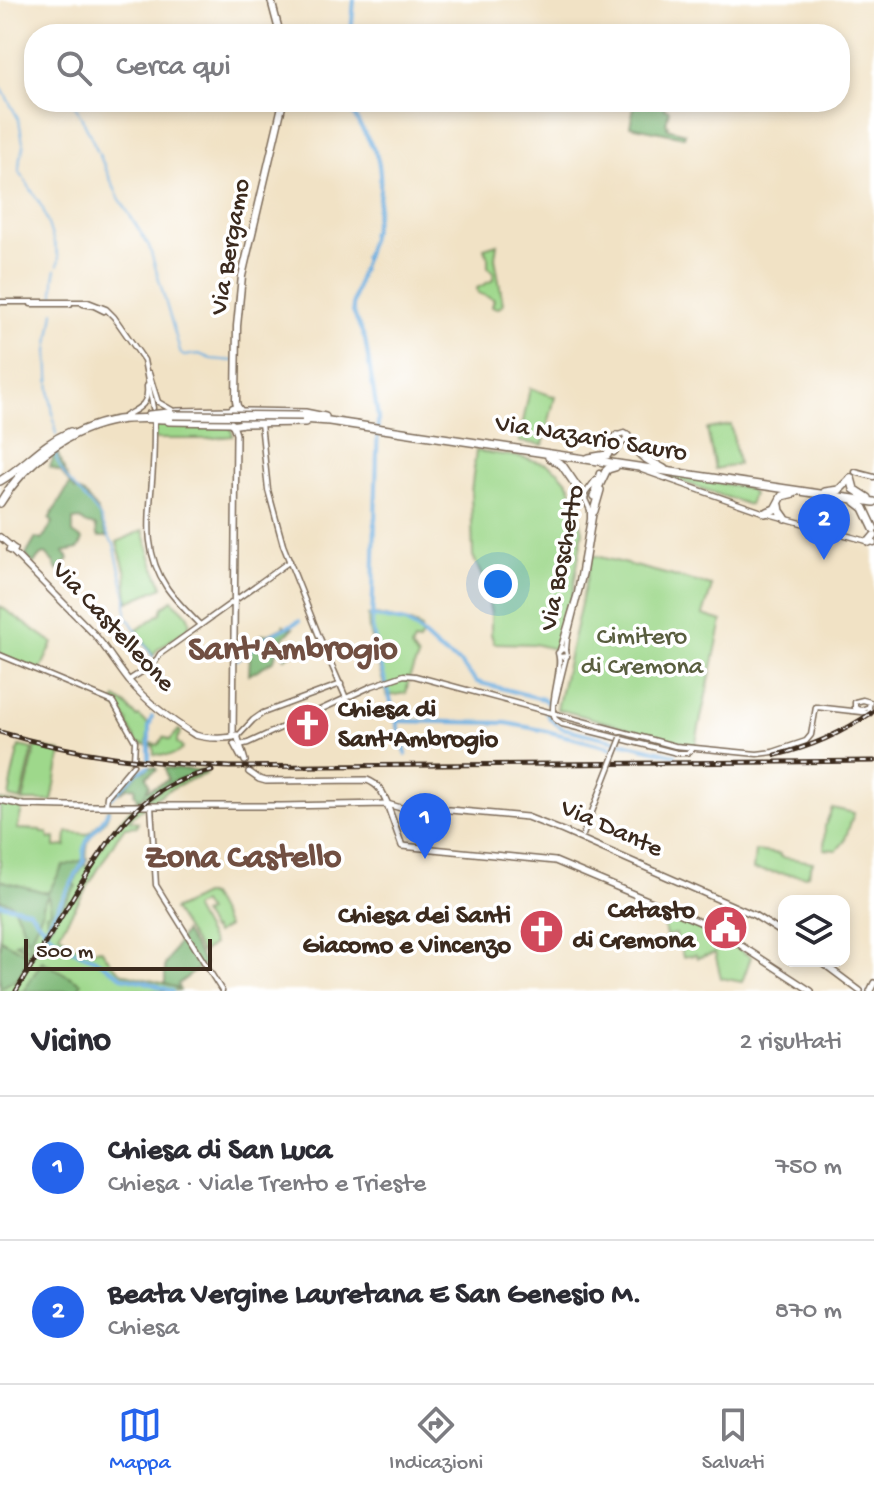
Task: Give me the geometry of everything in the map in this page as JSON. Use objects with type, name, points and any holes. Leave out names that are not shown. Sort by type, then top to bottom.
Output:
[{"type":"highway","points":[[0,503],[30,466],[65,439],[99,425],[236,408],[305,413],[328,418]]},
{"type":"highway","points":[[215,411],[219,416],[216,422]]},
{"type":"highway","points":[[175,415],[302,418]]},
{"type":"highway","points":[[2,479],[54,440],[96,422],[125,416],[236,424],[343,423]]},
{"type":"highway","name":"Via Nazario Sauro","points":[[302,418],[328,418],[872,499]]},
{"type":"highway","name":"Via Nazario Sauro","points":[[302,418],[805,493],[872,499]]},
{"type":"highway","points":[[589,458],[607,455],[622,436],[639,455],[664,469]]},
{"type":"highway","points":[[524,449],[558,461],[584,497]]},
{"type":"highway","points":[[594,496],[608,469],[636,468]]},
{"type":"highway","points":[[825,492],[844,487],[853,475]]},
{"type":"highway","points":[[853,475],[854,489],[872,499]]},
{"type":"highway","points":[[594,511],[601,483]]},
{"type":"highway","points":[[765,513],[775,509],[785,494],[805,493],[858,503],[867,512],[874,529]]},
{"type":"highway","points":[[779,503],[785,518]]},
{"type":"main road","points":[[271,0],[277,24]]},
{"type":"main road","name":"Via Bergamo","points":[[244,761],[235,738],[234,718],[236,424],[244,416],[236,408],[237,326],[242,276],[281,112]]},
{"type":"main road","name":"Via Bergamo","points":[[236,408],[227,416],[236,424]]},
{"type":"main road","name":"Via Castelleone","points":[[0,538],[106,648],[149,702],[201,737],[235,738]]},
{"type":"main road","points":[[249,772],[266,781],[367,780],[378,786],[384,795],[403,846],[555,861],[717,930],[811,991]]},
{"type":"main road","name":"Via Dante","points":[[0,800],[23,805],[368,806],[527,817],[582,837],[754,915],[778,930]]},
{"type":"main road","points":[[828,967],[860,991]]},
{"type":"street","points":[[0,303],[84,301],[101,306],[111,314],[144,360],[147,400],[139,409],[125,416]]},
{"type":"street","points":[[144,366],[153,408]]},
{"type":"street","points":[[144,366],[158,402],[175,415]]},
{"type":"street","points":[[261,412],[268,490],[279,533],[346,698]]},
{"type":"street","points":[[149,419],[154,460],[148,524],[150,541],[161,578],[200,625]]},
{"type":"street","points":[[636,468],[765,513],[872,540]]},
{"type":"street","name":"Via Boschetto","points":[[553,712],[553,695],[562,653],[577,593],[590,519],[584,497],[599,473],[594,486],[594,511],[584,572],[562,653]]},
{"type":"street","points":[[853,475],[874,475]]},
{"type":"street","points":[[584,497],[589,499],[594,496]]},
{"type":"street","points":[[129,680],[154,664],[160,654],[290,561]]},
{"type":"street","points":[[0,655],[113,702],[135,741],[134,762],[107,796],[106,806]]},
{"type":"street","points":[[235,738],[248,743],[404,675],[692,749],[767,753],[810,738],[816,707],[871,711]]},
{"type":"street","points":[[235,738],[263,713],[341,684]]},
{"type":"street","points":[[839,709],[867,700],[871,711]]},
{"type":"street","points":[[855,702],[858,710]]},
{"type":"street","points":[[839,709],[871,711]]},
{"type":"street","points":[[553,712],[555,719],[562,724],[677,753],[687,753],[692,749]]},
{"type":"street","points":[[235,738],[242,736],[248,743]]},
{"type":"street","points":[[582,837],[621,738]]},
{"type":"street","points":[[151,806],[156,885],[222,991]]},
{"type":"green space","points":[[633,112],[669,112],[667,128],[685,133],[684,137],[630,126]]},
{"type":"green space","points":[[497,244],[495,258],[503,304],[499,308],[492,307],[494,299],[478,293],[477,288],[493,280],[484,248]]},
{"type":"green space","points":[[530,388],[555,397],[543,445],[519,442]]},
{"type":"green space","points":[[155,423],[227,425],[233,436],[155,439]]},
{"type":"green space","points":[[731,425],[738,464],[715,469],[707,429]]},
{"type":"green space","points":[[56,450],[70,484],[61,472],[50,467],[53,459],[50,455]]},
{"type":"green space","points":[[476,451],[547,464],[570,485],[583,531],[572,597],[558,647],[554,649],[534,644],[494,643],[484,581],[473,556],[471,492]]},
{"type":"green space","points":[[671,475],[748,488],[753,494],[749,505],[671,478]]},
{"type":"green space","points":[[70,484],[84,494],[97,510],[107,537],[97,535],[96,526],[80,519],[73,520],[73,533],[83,540],[78,549],[63,552],[69,559],[57,571],[46,554],[33,564],[26,555],[36,538],[42,540],[53,522],[49,519]]},
{"type":"green space","points":[[143,530],[163,587],[128,602],[126,573],[117,542]]},
{"type":"green space","name":"Cimitero di Cremona","points":[[592,555],[712,586],[703,615],[722,621],[695,746],[557,709]]},
{"type":"green space","points":[[172,600],[188,616],[188,628],[153,656],[137,630],[161,613]]},
{"type":"green space","points":[[0,606],[53,643],[40,671],[0,654]]},
{"type":"green space","points":[[368,616],[413,623],[421,629],[419,642],[414,641],[411,648],[418,658],[406,693],[387,696],[369,631]]},
{"type":"green space","points":[[283,624],[293,628],[281,641],[283,648],[298,646],[300,649],[285,658],[281,650],[277,651],[274,660],[249,675],[250,653],[240,654],[263,634],[284,627]]},
{"type":"green space","points":[[116,698],[149,725],[147,742],[158,745],[164,737],[170,740],[179,730],[177,743],[183,748],[173,755],[154,754],[154,746],[137,743],[128,722],[117,709]]},
{"type":"green space","points":[[19,746],[33,749],[21,800],[9,797]]},
{"type":"green space","points":[[36,746],[61,752],[52,801],[23,801]]},
{"type":"green space","points":[[149,767],[157,770],[146,776],[149,785],[146,791],[168,780],[165,768],[207,771],[172,782],[147,798],[145,795],[138,803],[134,803],[138,798],[134,787],[118,794],[139,772]]},
{"type":"green space","points":[[207,771],[164,792],[129,820],[138,822],[137,826],[125,827],[117,838],[59,934],[84,949],[101,949],[122,973],[170,985],[181,991],[0,991],[0,800],[23,805],[17,829],[48,833],[49,839],[55,838],[55,847],[66,846],[67,832],[91,832],[109,809],[107,818],[88,841],[85,865],[88,867],[111,831],[133,806],[172,782]]},
{"type":"green space","points":[[832,808],[854,813],[844,842],[837,850],[824,849],[825,826]]},
{"type":"green space","points":[[755,851],[813,862],[805,876],[753,870]]},
{"type":"green space","points":[[87,859],[73,884],[76,886],[48,929],[46,914],[51,911],[48,895],[30,940],[31,951],[15,943],[26,938],[11,903],[0,900],[0,880],[48,893],[63,866]]},
{"type":"green space","points":[[203,895],[210,895],[227,927],[215,934],[202,914],[207,912],[202,903],[193,908],[213,945],[201,953],[173,910]]},
{"type":"green space","points":[[664,913],[711,933],[751,957],[742,982],[721,978],[715,953],[697,958],[696,955],[683,957],[676,934],[666,936]]},
{"type":"green space","points":[[184,932],[205,964],[178,984],[179,989],[165,984],[165,965]]},
{"type":"green space","points":[[0,939],[31,956],[18,978],[0,988]]},
{"type":"green space","points":[[42,961],[81,983],[78,991],[24,991]]},
{"type":"waterway","points":[[352,24],[354,0]]},
{"type":"waterway","points":[[0,85],[19,120],[24,148],[19,170],[43,209],[59,258],[58,265]]},
{"type":"waterway","points":[[78,112],[118,196],[149,246],[181,354],[234,361]]},
{"type":"waterway","points":[[352,112],[374,150],[380,173],[373,230],[353,303],[353,312],[365,339],[378,418],[372,627],[406,754]]},
{"type":"waterway","points":[[54,296],[56,269]]},
{"type":"waterway","points":[[54,312],[48,351],[56,434]]},
{"type":"waterway","points":[[55,453],[67,479],[99,516],[114,544],[126,596],[126,615],[153,657]]},
{"type":"waterway","points":[[371,616],[405,622],[414,627],[439,650],[460,663],[477,682],[543,699],[549,704]]},
{"type":"waterway","points":[[237,659],[265,638],[299,621]]},
{"type":"waterway","points":[[546,712],[562,728],[675,755]]},
{"type":"waterway","points":[[149,760],[152,717]]},
{"type":"waterway","points":[[398,721],[506,723],[613,748]]},
{"type":"waterway","points":[[111,798],[137,772],[148,767]]},
{"type":"waterway","points":[[45,930],[84,861],[89,838],[108,811]]},
{"type":"waterway","points":[[0,904],[29,910],[47,932],[72,950],[93,958],[122,977],[172,991]]},
{"type":"tunnel","points":[[599,473],[614,453]]},
{"type":"railway","points":[[776,755],[827,738],[874,711]]},
{"type":"railway","points":[[0,732],[114,757],[230,767],[874,761]]},
{"type":"railway","points":[[16,991],[90,870],[131,815],[166,787],[212,771]]},
{"type":"place","name":"Beata Vergine Lauretana E San Genesio M.","points":[[824,560]]},
{"type":"place","name":"Chiesa di Sant'Ambrogio","points":[[307,726]]},
{"type":"place","name":"Chiesa di San Luca","points":[[425,859]]},
{"type":"place","name":"Catasto di Cremona","points":[[726,927]]},
{"type":"place","name":"Chiesa dei Santi Giacomo e Vincenzo","points":[[542,932]]},
{"type":"district","name":"Sant'Ambrogio","points":[[293,652]]},
{"type":"district","name":"Zona Castello","points":[[243,860]]}]
